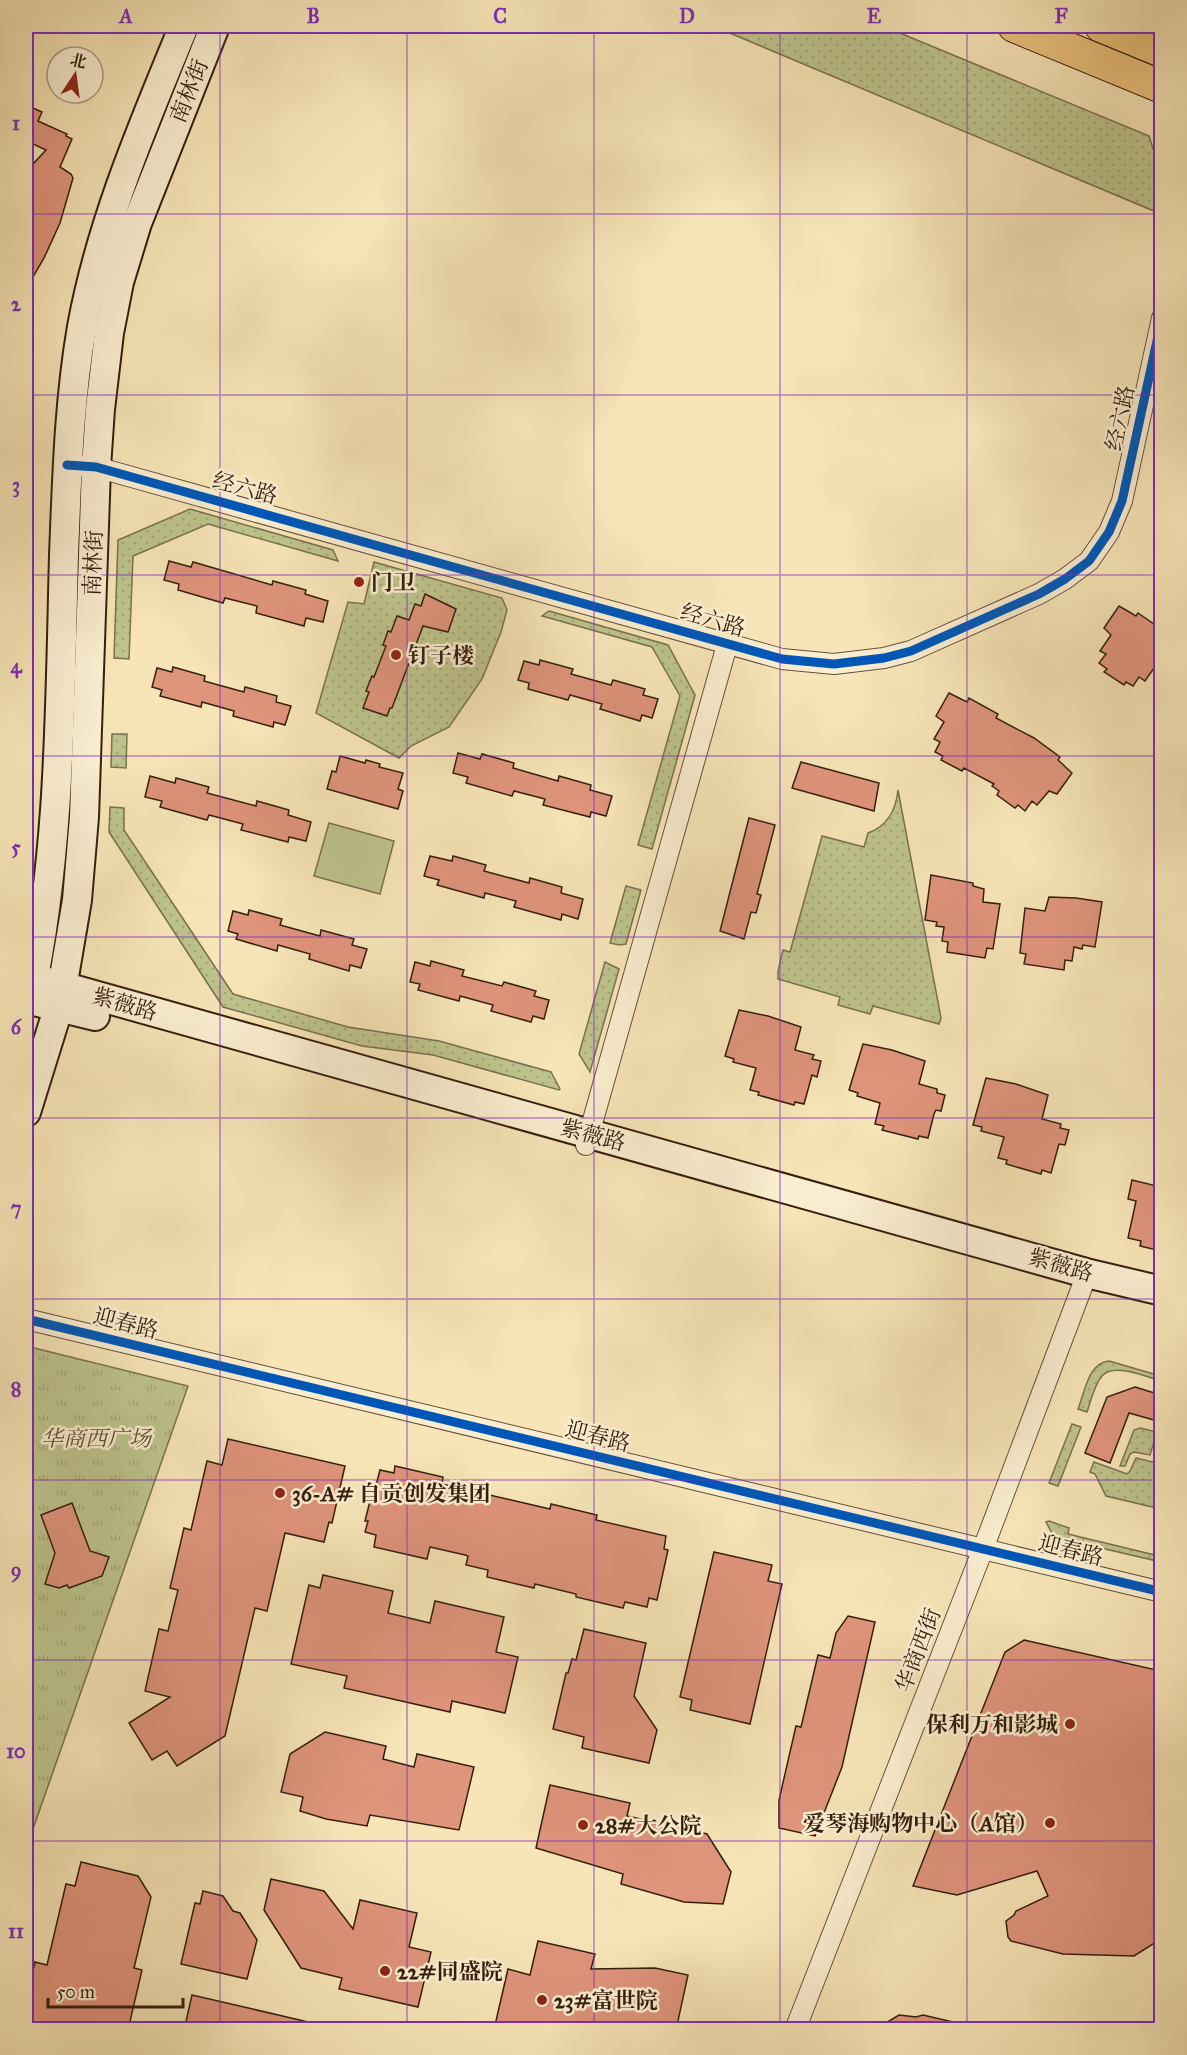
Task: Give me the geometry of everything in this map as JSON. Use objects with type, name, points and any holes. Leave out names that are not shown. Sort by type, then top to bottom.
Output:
[{"type":"main road","name":"南林街","points":[[28,993],[48,893],[55,809],[67,465],[82,328],[92,276],[110,215],[184,26]]},
{"type":"main road","name":"南林街","points":[[26,1112],[60,996],[77,900],[84,818],[96,467],[109,333],[119,282],[137,223],[215,26]]},
{"type":"main road","points":[[1014,26],[1161,87]]},
{"type":"main road","points":[[1101,26],[1161,51]]},
{"type":"main road","name":"紫薇路","points":[[28,993],[60,996],[587,1140],[1161,1291]]},
{"type":"main road","name":"紫薇路","points":[[587,1140],[1161,1309]]},
{"type":"street","name":"经六路","points":[[67,465],[96,467],[782,659],[804,663],[834,664],[884,658],[932,643],[1018,604],[1065,579],[1089,561],[1109,532],[1122,501],[1161,318]]},
{"type":"street","points":[[587,1140],[727,645]]},
{"type":"street","name":"华商西街","points":[[795,2030],[983,1549],[1082,1287]]},
{"type":"street","name":"迎春路","points":[[26,1319],[1161,1592]]},
{"type":"green space","points":[[713,26],[883,26],[1149,136],[1161,173],[1161,214]]},
{"type":"green space","points":[[190,509],[333,550],[338,561],[208,524],[133,556],[129,659],[114,658],[118,540]]},
{"type":"green space","points":[[374,562],[502,598],[507,610],[501,632],[482,679],[449,727],[411,746],[399,758],[316,713],[348,602],[364,604]]},
{"type":"green space","points":[[549,611],[668,645],[695,695],[652,849],[638,845],[680,696],[652,647],[542,616]]},
{"type":"green space","points":[[112,734],[127,734],[126,768],[111,767]]},
{"type":"green space","points":[[898,790],[941,1018],[939,1024],[873,1006],[870,1014],[838,1005],[840,997],[778,979],[783,950],[790,952],[822,836],[864,847],[868,833],[886,822],[893,811]]},
{"type":"green space","points":[[110,807],[124,808],[124,830],[233,994],[348,1027],[439,1041],[551,1072],[560,1089],[433,1055],[362,1046],[223,1007],[109,832]]},
{"type":"green space","points":[[329,823],[394,841],[380,894],[314,876]]},
{"type":"green space","points":[[626,886],[641,890],[626,944],[619,945],[610,943]]},
{"type":"green space","points":[[605,962],[619,969],[590,1072],[579,1054]]},
{"type":"green space","name":"华商西广场","points":[[26,1346],[188,1386],[26,1849]]},
{"type":"green space","points":[[1109,1361],[1161,1376],[1161,1381],[1122,1370],[1107,1372],[1097,1384],[1087,1412],[1078,1409],[1092,1373],[1096,1367]]},
{"type":"green space","points":[[1072,1424],[1081,1427],[1058,1486],[1049,1483]]},
{"type":"green space","points":[[1140,1428],[1157,1432],[1150,1455],[1134,1452],[1130,1454],[1125,1466],[1120,1466],[1134,1430]]},
{"type":"green space","points":[[1136,1458],[1161,1464],[1161,1509],[1106,1496],[1095,1474],[1090,1472],[1094,1462],[1127,1474]]},
{"type":"green space","points":[[1046,1522],[1069,1528],[1068,1534],[1159,1556],[1161,1550],[1161,1562],[1054,1537]]},
{"type":"building","points":[[26,105],[42,112],[38,121],[67,134],[66,136],[72,139],[60,167],[73,178],[60,223],[44,258],[26,289],[26,182],[34,163],[46,150],[29,142],[26,150]]},
{"type":"building","points":[[169,561],[191,567],[193,562],[272,585],[273,581],[306,590],[305,594],[328,601],[323,622],[306,618],[304,626],[256,613],[257,606],[225,598],[223,603],[178,590],[179,584],[164,580]]},
{"type":"building","name":"钉子楼","points":[[425,594],[456,609],[448,632],[423,626],[387,716],[363,708],[369,692],[366,691],[386,646],[383,645],[388,631],[391,632],[397,616],[409,620],[415,604],[421,606]]},
{"type":"building","points":[[1119,606],[1136,616],[1138,613],[1161,629],[1161,669],[1156,665],[1145,681],[1139,677],[1133,686],[1126,682],[1124,685],[1104,672],[1107,669],[1099,663],[1106,654],[1100,651],[1111,635],[1104,628]]},
{"type":"building","points":[[540,660],[573,669],[571,674],[611,685],[613,680],[645,689],[643,695],[658,699],[652,718],[642,715],[640,721],[600,709],[602,704],[570,695],[568,700],[528,689],[529,683],[518,680],[524,661],[539,665]]},
{"type":"building","points":[[173,667],[205,676],[204,681],[244,692],[245,687],[277,696],[276,702],[291,706],[285,725],[274,722],[273,727],[233,716],[234,711],[202,702],[201,707],[160,696],[162,690],[152,687],[157,668],[172,672]]},
{"type":"building","points":[[949,693],[967,702],[969,698],[998,714],[996,718],[1034,738],[1060,757],[1058,760],[1072,773],[1057,794],[1049,791],[1037,805],[1032,801],[1025,811],[1018,805],[1015,808],[997,795],[999,791],[992,786],[994,784],[964,768],[962,771],[941,760],[943,756],[935,752],[940,742],[934,739],[944,722],[936,716]]},
{"type":"building","points":[[458,753],[480,759],[482,754],[514,763],[513,768],[558,781],[559,776],[591,785],[590,790],[612,796],[606,816],[591,812],[590,817],[543,805],[545,799],[514,791],[512,796],[466,783],[468,777],[453,773]]},
{"type":"building","points":[[340,756],[365,763],[366,760],[380,764],[379,767],[403,773],[398,789],[403,791],[398,809],[327,789],[332,771],[336,772]]},
{"type":"building","points":[[801,762],[879,783],[874,811],[792,788]]},
{"type":"building","points":[[150,776],[175,783],[176,778],[209,787],[207,793],[256,806],[257,801],[289,810],[288,815],[311,822],[306,841],[289,837],[288,842],[241,830],[243,824],[209,815],[207,820],[160,807],[162,801],[145,797]]},
{"type":"building","points":[[749,818],[775,825],[757,894],[761,895],[756,913],[751,912],[744,939],[720,931]]},
{"type":"building","points":[[430,856],[452,861],[453,856],[486,865],[484,871],[529,883],[530,878],[562,887],[561,893],[583,899],[578,919],[562,914],[561,920],[514,907],[516,901],[485,893],[484,898],[437,885],[439,880],[424,876]]},
{"type":"building","points":[[931,875],[973,883],[973,886],[984,889],[983,902],[1000,904],[993,949],[987,948],[985,958],[947,952],[948,942],[942,941],[944,927],[936,926],[937,922],[925,920]]},
{"type":"building","points":[[1049,897],[1102,902],[1095,947],[1083,945],[1082,949],[1074,947],[1072,961],[1065,960],[1064,970],[1024,964],[1026,954],[1020,953],[1025,908],[1045,911]]},
{"type":"building","points":[[249,910],[282,919],[280,925],[320,936],[321,930],[354,939],[352,945],[367,949],[361,968],[350,965],[349,971],[309,959],[310,954],[278,945],[277,951],[236,939],[238,934],[228,931],[233,911],[248,915]]},
{"type":"building","points":[[431,961],[464,970],[462,976],[502,986],[504,982],[536,991],[534,996],[549,1000],[544,1019],[533,1016],[531,1022],[491,1011],[493,1005],[460,996],[459,1001],[418,990],[420,984],[410,982],[415,962],[430,966]]},
{"type":"building","points":[[739,1010],[768,1016],[801,1027],[795,1050],[814,1055],[812,1059],[821,1061],[817,1077],[812,1075],[804,1104],[795,1102],[794,1105],[758,1095],[759,1092],[750,1090],[756,1068],[733,1062],[734,1059],[725,1056]]},
{"type":"building","points":[[863,1044],[892,1050],[925,1061],[919,1084],[937,1089],[937,1093],[945,1095],[941,1111],[936,1110],[934,1114],[928,1138],[919,1136],[918,1139],[882,1130],[884,1126],[875,1124],[880,1103],[857,1096],[858,1093],[849,1090]]},
{"type":"building","points":[[986,1078],[1016,1084],[1048,1095],[1042,1119],[1061,1124],[1060,1128],[1069,1130],[1065,1145],[1059,1144],[1051,1173],[1042,1170],[1041,1174],[1006,1164],[1007,1160],[998,1158],[1004,1137],[981,1131],[982,1127],[973,1125]]},
{"type":"building","points":[[1132,1180],[1161,1187],[1161,1251],[1140,1246],[1141,1241],[1128,1238],[1136,1201],[1128,1199]]},
{"type":"building","points":[[1135,1387],[1161,1395],[1161,1422],[1129,1413],[1110,1463],[1085,1453],[1107,1397]]},
{"type":"building","points":[[228,1439],[345,1466],[332,1523],[329,1522],[324,1542],[285,1533],[267,1611],[255,1608],[225,1736],[177,1766],[167,1751],[152,1760],[129,1723],[170,1697],[145,1691],[159,1629],[168,1631],[178,1590],[170,1588],[184,1528],[191,1530],[207,1461],[222,1465]]},
{"type":"building","points":[[395,1466],[443,1477],[442,1484],[550,1509],[551,1504],[597,1515],[596,1520],[666,1536],[664,1549],[668,1550],[657,1600],[649,1598],[647,1607],[625,1602],[623,1608],[535,1584],[534,1588],[487,1577],[488,1570],[466,1565],[468,1556],[465,1555],[430,1547],[427,1559],[374,1547],[376,1535],[365,1532],[368,1521],[365,1521],[372,1493],[374,1493],[380,1470],[394,1473]]},
{"type":"building","points":[[72,1503],[90,1551],[109,1557],[102,1576],[69,1588],[67,1585],[59,1588],[45,1584],[55,1553],[41,1515]]},
{"type":"building","points":[[714,1552],[772,1565],[768,1581],[782,1584],[750,1724],[690,1710],[692,1700],[680,1697]]},
{"type":"building","points":[[323,1575],[393,1591],[388,1613],[430,1623],[435,1601],[504,1617],[496,1652],[518,1657],[505,1713],[452,1701],[450,1712],[344,1688],[347,1676],[291,1664],[309,1585],[320,1588]]},
{"type":"building","points":[[848,1616],[875,1622],[842,1767],[815,1836],[779,1828],[779,1800],[796,1726],[801,1727],[818,1655],[830,1658],[836,1633]]},
{"type":"building","points":[[584,1629],[646,1643],[634,1696],[657,1730],[649,1763],[582,1748],[584,1737],[553,1729],[566,1673],[568,1673],[572,1659],[576,1660]]},
{"type":"building","name":"爱琴海购物中心（A馆）","points":[[1024,1640],[1161,1671],[1161,1939],[1134,1956],[1063,1954],[1011,1941],[1008,1937],[1006,1921],[1016,1911],[1048,1896],[1037,1871],[957,1895],[913,1886],[1005,1652]]},
{"type":"building","points":[[325,1732],[386,1746],[383,1759],[414,1767],[417,1754],[474,1767],[459,1830],[370,1815],[367,1826],[326,1819],[300,1811],[303,1797],[281,1792],[290,1754]]},
{"type":"building","points":[[550,1785],[630,1803],[627,1816],[707,1834],[731,1872],[723,1904],[684,1902],[621,1884],[623,1874],[536,1848]]},
{"type":"building","points":[[81,1862],[138,1876],[151,1897],[134,1968],[142,1970],[128,2030],[26,2030],[26,2003],[35,1962],[47,1965],[66,1884],[75,1886]]},
{"type":"building","points":[[271,1879],[324,1891],[353,1929],[360,1900],[417,1913],[409,1947],[431,1952],[418,2007],[339,1989],[342,1978],[301,1968],[264,1910]]},
{"type":"building","points":[[203,1891],[223,1896],[233,1911],[240,1913],[257,1940],[247,1979],[181,1964],[195,1903],[200,1904]]},
{"type":"building","points":[[538,1941],[595,1954],[591,1969],[655,1968],[688,1975],[676,2030],[515,2030],[495,2025],[508,1969],[530,1975]]},
{"type":"building","points":[[192,1995],[317,2024],[317,2030],[184,2030]]},
{"type":"building","points":[[899,2015],[916,2017],[923,2015],[962,2024],[962,2030],[874,2030]]},
{"type":"cycle path","points":[[67,465],[96,467],[782,659],[834,664],[884,658],[911,651],[1039,594],[1065,579],[1089,561],[1109,532],[1122,501],[1162,318]]},
{"type":"cycle path","points":[[26,1319],[1162,1592]]},
{"type":"place","name":"门卫","points":[[359,582]]},
{"type":"place","name":"钉子楼","points":[[396,655]]},
{"type":"place","name":"36-A# 自贡创发集团","points":[[280,1493]]},
{"type":"place","name":"保利万和影城","points":[[1070,1724]]},
{"type":"place","name":"爱琴海购物中心（A馆）","points":[[1050,1823]]},
{"type":"place","name":"28#大公院","points":[[583,1825]]},
{"type":"place","name":"22#同盛院","points":[[385,1971]]},
{"type":"place","name":"23#富世院","points":[[542,2000]]}]
